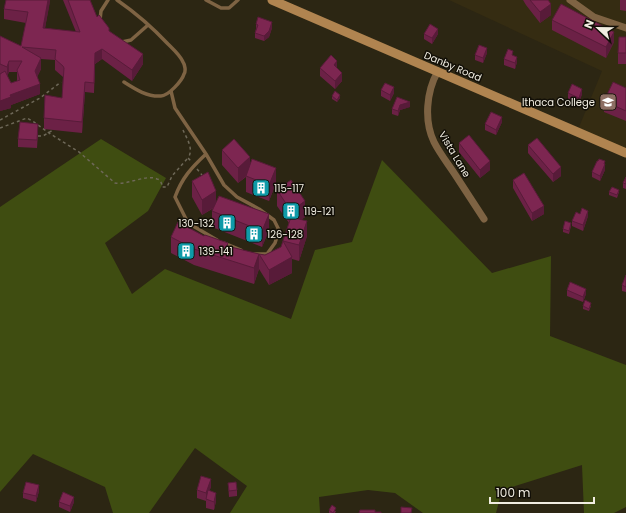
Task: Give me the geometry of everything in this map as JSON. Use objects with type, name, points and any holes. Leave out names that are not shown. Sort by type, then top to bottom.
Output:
[{"type":"main road","name":"Danby Road","points":[[272,0],[626,153]]},
{"type":"street","points":[[570,0],[594,17],[626,28]]},
{"type":"street","name":"Vista Lane","points":[[438,71],[432,84],[428,104],[429,122],[432,136],[438,149],[484,219]]},
{"type":"lane","points":[[102,25],[100,11],[108,0]]},
{"type":"lane","points":[[117,0],[148,24],[181,58],[184,65],[185,74],[171,91],[162,96],[146,94],[124,82]]},
{"type":"lane","points":[[206,0],[221,8],[229,8],[238,0]]},
{"type":"lane","points":[[115,39],[121,42],[131,40],[148,24]]},
{"type":"lane","points":[[171,91],[176,108],[224,185],[237,197],[259,209],[274,220],[279,230],[275,243],[267,254],[250,254]]},
{"type":"lane","points":[[206,154],[194,165],[180,183],[175,198],[188,222],[218,241],[244,251]]},
{"type":"path","points":[[0,120],[40,98],[61,82]]},
{"type":"path","points":[[0,128],[26,118],[79,152],[115,183],[123,184],[146,178],[158,179],[161,182],[162,187],[167,187],[172,176],[190,154],[190,146],[180,124]]},
{"type":"path","points":[[20,121],[20,126]]},
{"type":"path","points":[[38,136],[43,136],[53,130]]},
{"type":"path","points":[[188,158],[202,175]]},
{"type":"shaded area","name":"Ithaca College","points":[[449,0],[626,0],[626,153],[577,132],[602,71]]},
{"type":"green space","points":[[101,139],[166,178],[148,211],[105,243],[132,294],[165,269],[291,319],[315,250],[352,242],[382,160],[492,273],[551,256],[550,336],[626,365],[626,507],[614,513],[584,513],[582,465],[502,490],[496,513],[423,513],[395,493],[368,490],[319,497],[320,513],[230,513],[247,486],[195,448],[149,513],[113,513],[105,487],[33,454],[0,492],[0,207]]},
{"type":"building","points":[[6,0],[48,0],[43,28],[80,32],[68,0],[90,0],[97,17],[99,15],[109,28],[109,31],[143,54],[132,70],[102,49],[95,53],[94,83],[85,82],[82,122],[44,118],[45,95],[62,98],[64,68],[55,59],[56,50],[22,47],[41,58],[35,71],[40,84],[10,95],[11,97],[0,101],[0,74],[5,71],[11,83],[20,80],[17,70],[22,61],[9,61],[7,67],[0,64],[0,36],[21,46],[28,12],[4,9]]},
{"type":"building","points":[[530,0],[548,0],[551,4],[540,12]]},
{"type":"building","points":[[561,4],[614,32],[606,47],[552,20]]},
{"type":"building","points":[[258,17],[272,22],[269,31],[264,36],[255,33],[258,25],[256,24]]},
{"type":"building","points":[[430,24],[438,29],[432,38],[424,34]]},
{"type":"building","points":[[619,37],[626,37],[626,53],[618,53]]},
{"type":"building","points":[[479,45],[487,48],[483,58],[475,55]]},
{"type":"building","points":[[508,49],[513,51],[512,55],[517,57],[515,63],[504,59]]},
{"type":"building","points":[[331,55],[337,61],[334,65],[342,73],[335,81],[320,68]]},
{"type":"building","points":[[613,82],[626,88],[626,111],[604,101]]},
{"type":"building","points":[[385,83],[394,87],[390,95],[381,90]]},
{"type":"building","points":[[572,84],[582,89],[579,98],[568,93]]},
{"type":"building","points":[[335,91],[340,95],[337,100],[332,96]]},
{"type":"building","points":[[397,97],[410,102],[400,105],[398,111],[392,109]]},
{"type":"building","points":[[491,112],[502,117],[496,130],[485,124]]},
{"type":"building","points":[[20,122],[38,124],[37,140],[18,139]]},
{"type":"building","points":[[469,135],[490,161],[480,170],[459,143]]},
{"type":"building","points":[[537,138],[561,167],[553,174],[528,145]]},
{"type":"building","points":[[234,139],[250,157],[238,168],[222,150]]},
{"type":"building","points":[[252,159],[276,168],[269,185],[246,176]]},
{"type":"building","points":[[599,159],[605,161],[600,176],[592,172]]},
{"type":"building","points":[[208,172],[216,191],[202,200],[192,181]]},
{"type":"building","points":[[524,173],[544,206],[532,213],[513,180]]},
{"type":"building","points":[[626,177],[626,184],[623,183]]},
{"type":"building","points":[[291,180],[305,201],[291,211],[277,190]]},
{"type":"building","points":[[612,187],[619,190],[617,195],[609,192]]},
{"type":"building","points":[[219,196],[269,214],[262,231],[212,211]]},
{"type":"building","points":[[582,208],[588,211],[583,225],[572,221],[576,212],[580,214]]},
{"type":"building","points":[[291,217],[307,221],[299,245],[283,241]]},
{"type":"building","points":[[565,221],[571,223],[569,231],[563,229]]},
{"type":"building","points":[[178,222],[204,236],[205,235],[228,243],[227,246],[259,254],[254,268],[194,249],[171,237]]},
{"type":"building","points":[[283,241],[292,257],[269,270],[259,254],[265,255],[281,247]]},
{"type":"building","points":[[626,275],[626,287],[622,285]]},
{"type":"building","points":[[570,282],[586,289],[583,297],[567,290]]},
{"type":"building","points":[[585,300],[591,303],[589,309],[583,306]]},
{"type":"building","points":[[201,476],[211,479],[206,493],[197,490]]},
{"type":"building","points":[[26,482],[39,485],[36,496],[23,493]]},
{"type":"building","points":[[236,482],[237,490],[229,491],[228,483]]},
{"type":"building","points":[[208,490],[216,493],[214,502],[206,499]]},
{"type":"building","points":[[63,492],[74,497],[70,506],[59,502]]},
{"type":"building","points":[[332,505],[336,508],[333,513],[329,510]]},
{"type":"building","points":[[401,507],[412,508],[411,513],[401,513]]},
{"type":"building","points":[[360,510],[375,510],[375,512],[381,513],[359,513]]},
{"type":"place","name":"Ithaca College","points":[[608,102]]},
{"type":"place","name":"115-117","points":[[261,188]]},
{"type":"place","name":"119-121","points":[[291,211]]},
{"type":"place","name":"130-132","points":[[227,223]]},
{"type":"place","name":"126-128","points":[[254,234]]},
{"type":"place","name":"139-141","points":[[186,251]]}]
